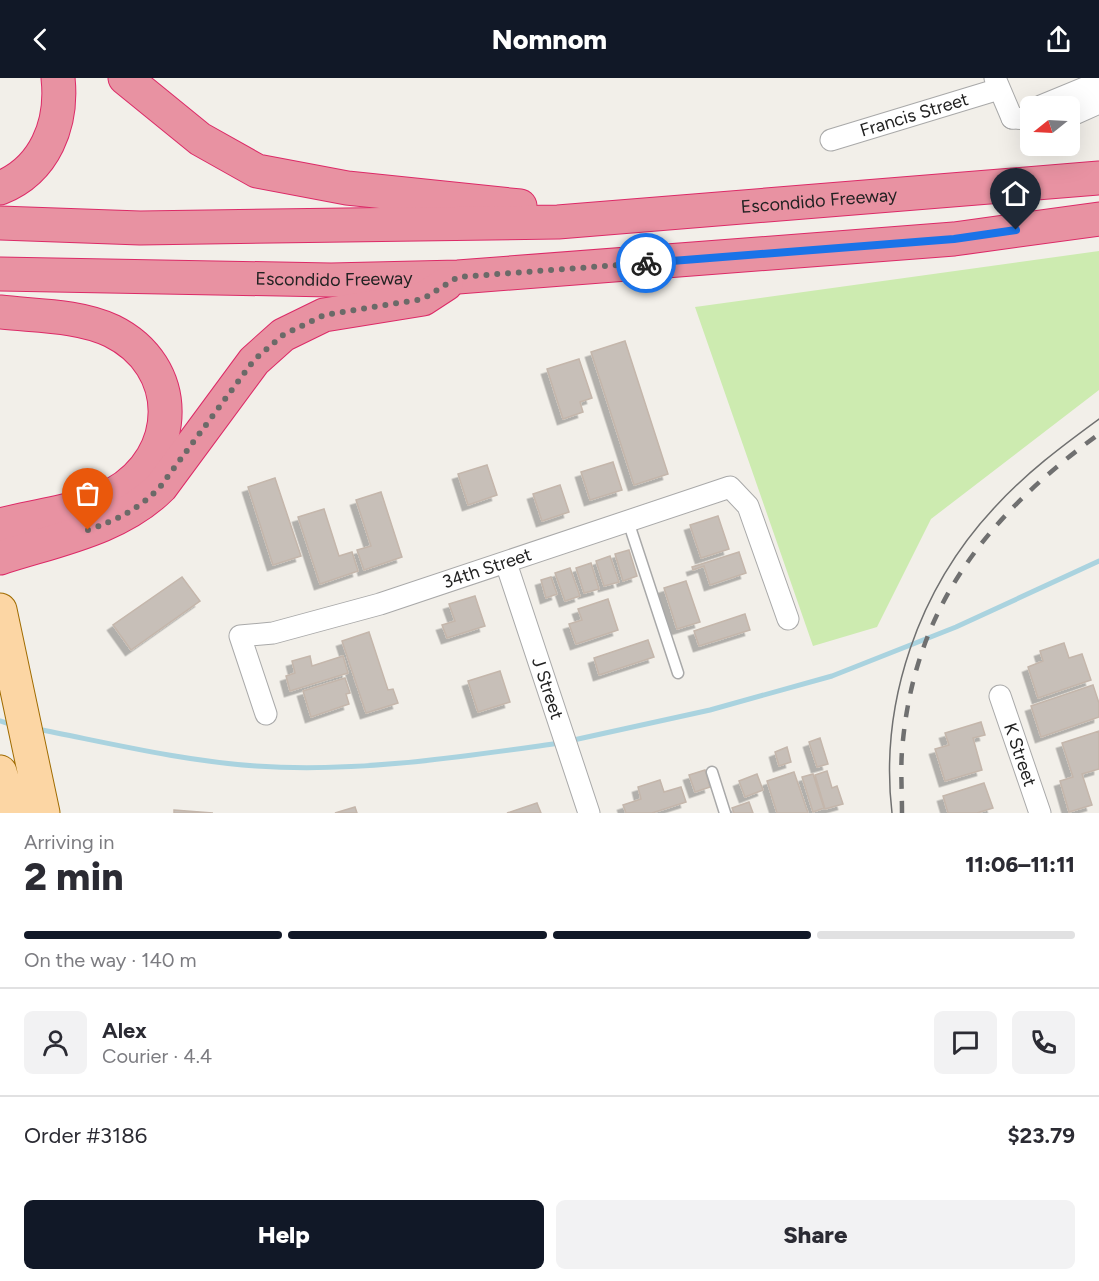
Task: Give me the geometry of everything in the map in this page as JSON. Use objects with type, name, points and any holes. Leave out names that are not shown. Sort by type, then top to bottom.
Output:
[{"type":"highway","points":[[0,188],[15,182],[37,163],[50,142],[60,112],[58,78]]},
{"type":"highway","points":[[125,78],[201,139],[257,171],[347,188],[634,218]]},
{"type":"highway","name":"Escondido Freeway","points":[[0,223],[140,228],[409,226],[634,218],[1099,178]]},
{"type":"highway","name":"Escondido Freeway","points":[[0,274],[331,280],[458,277],[954,239],[1099,219]]},
{"type":"highway","points":[[0,558],[109,523],[145,503],[160,487],[254,360],[283,335],[324,315],[423,299],[458,277]]},
{"type":"highway","points":[[0,312],[85,323],[110,330],[132,343],[145,355],[154,370],[163,391],[166,413],[157,454],[139,476],[113,495],[0,525]]},
{"type":"main road","points":[[0,610],[21,700],[43,813]]},
{"type":"main road","points":[[0,772],[12,813]]},
{"type":"street","points":[[1065,96],[1099,82]]},
{"type":"street","points":[[997,84],[1020,111]]},
{"type":"street","name":"Francis Street","points":[[831,140],[997,84]]},
{"type":"street","points":[[1080,112],[1099,103]]},
{"type":"street","name":"34th Street","points":[[266,714],[240,636],[273,633],[380,604],[730,487],[748,506],[788,619]]},
{"type":"street","name":"J Street","points":[[506,563],[589,813]]},
{"type":"street","name":"K Street","points":[[1000,696],[1040,813]]},
{"type":"lane","points":[[628,521],[678,673]]},
{"type":"lane","points":[[712,772],[725,813]]},
{"type":"green space","points":[[1099,251],[1099,390],[931,519],[877,627],[813,646],[695,307]]},
{"type":"building","points":[[625,341],[668,474],[634,485],[591,352]]},
{"type":"building","points":[[579,359],[592,398],[580,402],[583,412],[563,419],[547,369]]},
{"type":"building","points":[[613,462],[622,490],[590,500],[581,472]]},
{"type":"building","points":[[487,465],[497,495],[468,505],[458,474]]},
{"type":"building","points":[[275,478],[301,556],[273,565],[248,487]]},
{"type":"building","points":[[560,485],[569,512],[542,521],[533,494]]},
{"type":"building","points":[[381,492],[402,557],[364,570],[357,550],[371,546],[356,500]]},
{"type":"building","points":[[324,509],[339,556],[352,552],[358,571],[320,584],[298,517]]},
{"type":"building","points":[[718,516],[729,549],[701,558],[690,525]]},
{"type":"building","points":[[629,550],[637,576],[623,581],[615,554]]},
{"type":"building","points":[[739,552],[746,573],[710,585],[704,566],[693,570],[692,567]]},
{"type":"building","points":[[610,556],[619,582],[604,586],[596,561]]},
{"type":"building","points":[[591,563],[599,589],[584,593],[576,568]]},
{"type":"building","points":[[570,568],[580,596],[565,601],[555,573]]},
{"type":"building","points":[[182,577],[200,601],[131,650],[113,625]]},
{"type":"building","points":[[551,577],[557,594],[546,598],[541,580]]},
{"type":"building","points":[[686,581],[700,622],[677,629],[664,588]]},
{"type":"building","points":[[475,596],[485,626],[447,638],[442,625],[455,621],[449,604]]},
{"type":"building","points":[[608,599],[618,630],[576,644],[569,624],[582,620],[578,609]]},
{"type":"building","points":[[745,614],[750,630],[699,646],[694,631]]},
{"type":"building","points":[[369,632],[388,690],[393,689],[398,703],[366,713],[342,641]]},
{"type":"building","points":[[648,640],[654,657],[599,675],[594,658]]},
{"type":"building","points":[[1064,643],[1069,658],[1082,654],[1091,680],[1038,698],[1028,667],[1043,661],[1040,651]]},
{"type":"building","points":[[310,656],[312,666],[343,656],[348,673],[290,691],[286,676],[295,673],[292,661]]},
{"type":"building","points":[[500,671],[510,702],[478,712],[468,681]]},
{"type":"building","points":[[345,678],[350,693],[346,694],[349,704],[311,717],[303,691]]},
{"type":"building","points":[[1093,685],[1099,703],[1099,717],[1041,737],[1031,706]]},
{"type":"building","points":[[981,722],[985,735],[973,738],[982,770],[945,781],[935,749],[949,745],[945,733]]},
{"type":"building","points":[[1099,731],[1099,769],[1082,774],[1092,805],[1069,812],[1060,781],[1073,777],[1062,743]]},
{"type":"building","points":[[820,738],[828,764],[817,767],[809,742]]},
{"type":"building","points":[[787,747],[791,762],[779,766],[775,752]]},
{"type":"building","points":[[705,770],[710,787],[695,792],[689,775]]},
{"type":"building","points":[[827,771],[832,788],[837,786],[843,804],[825,809],[815,775]]},
{"type":"building","points":[[794,772],[808,813],[777,813],[767,781]]},
{"type":"building","points":[[757,774],[763,790],[745,797],[739,781]]},
{"type":"building","points":[[813,774],[824,808],[813,812],[802,777]]},
{"type":"building","points":[[660,780],[664,792],[681,787],[686,802],[652,813],[626,813],[623,805],[641,799],[638,787]]},
{"type":"building","points":[[984,783],[993,808],[977,813],[948,813],[943,796]]},
{"type":"building","points":[[749,802],[753,813],[734,813],[732,808]]},
{"type":"building","points":[[537,803],[541,813],[507,813]]},
{"type":"building","points":[[355,807],[357,813],[335,813]]},
{"type":"building","points":[[174,810],[213,813],[174,813]]},
{"type":"waterway","points":[[569,741],[710,710],[832,676],[956,627],[1099,561]]},
{"type":"waterway","points":[[0,721],[13,725]]},
{"type":"waterway","points":[[37,729],[201,760],[294,768],[409,762],[560,743]]},
{"type":"tram line","points":[[892,813],[890,771],[892,730],[899,689],[910,649],[945,573],[968,539],[995,507],[1032,471],[1099,419]]},
{"type":"railway","points":[[902,813],[902,749],[911,690],[924,645],[943,603],[966,565],[993,529],[1060,464],[1099,434]]},
{"type":"way so far","points":[[88,530],[109,523],[145,503],[160,487],[254,360],[283,335],[324,315],[423,299],[458,277],[646,263]]},
{"type":"route","points":[[646,263],[954,239],[1016,230]]}]
